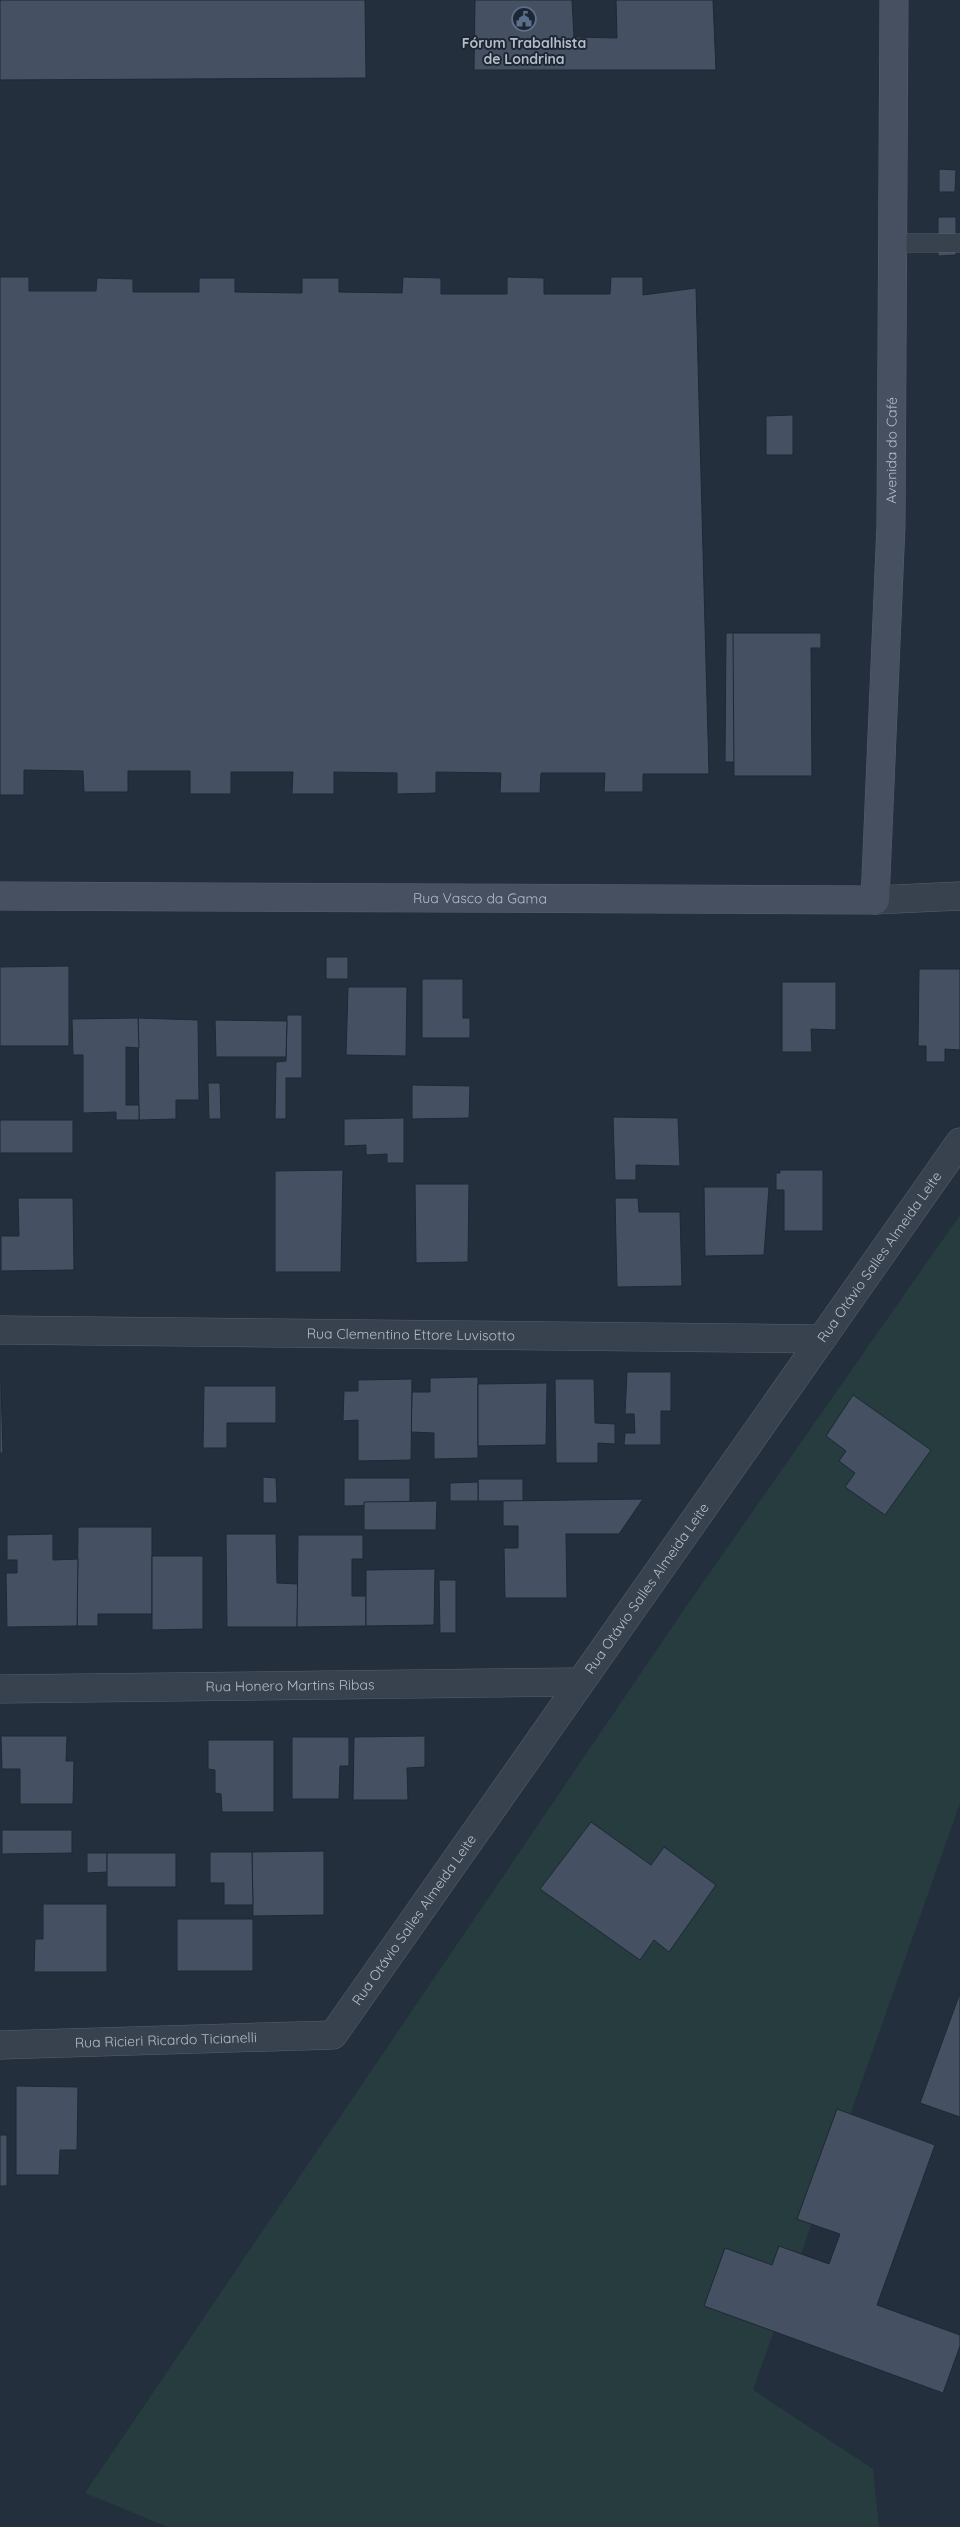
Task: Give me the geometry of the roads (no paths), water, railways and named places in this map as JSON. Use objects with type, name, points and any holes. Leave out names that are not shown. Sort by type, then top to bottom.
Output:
[{"type":"street","name":"Avenida do Café","points":[[875,900],[892,525],[894,0]]},
{"type":"street","name":"Rua Vasco da Gama","points":[[0,896],[875,900],[960,896]]},
{"type":"street","name":"Rua Otávio Salles Almeida Leite","points":[[332,2034],[960,1142]]},
{"type":"street","name":"Rua Clementino Ettore Luvisotto","points":[[0,1330],[822,1339]]},
{"type":"street","name":"Rua Honero Martins Ribas","points":[[0,1689],[580,1682]]},
{"type":"street","name":"Rua Ricieri Ricardo Ticianelli","points":[[0,2045],[332,2034]]},
{"type":"lane","points":[[893,243],[960,243]]},
{"type":"place","name":"Fórum Trabalhista de Londrina","points":[[524,19]]}]
